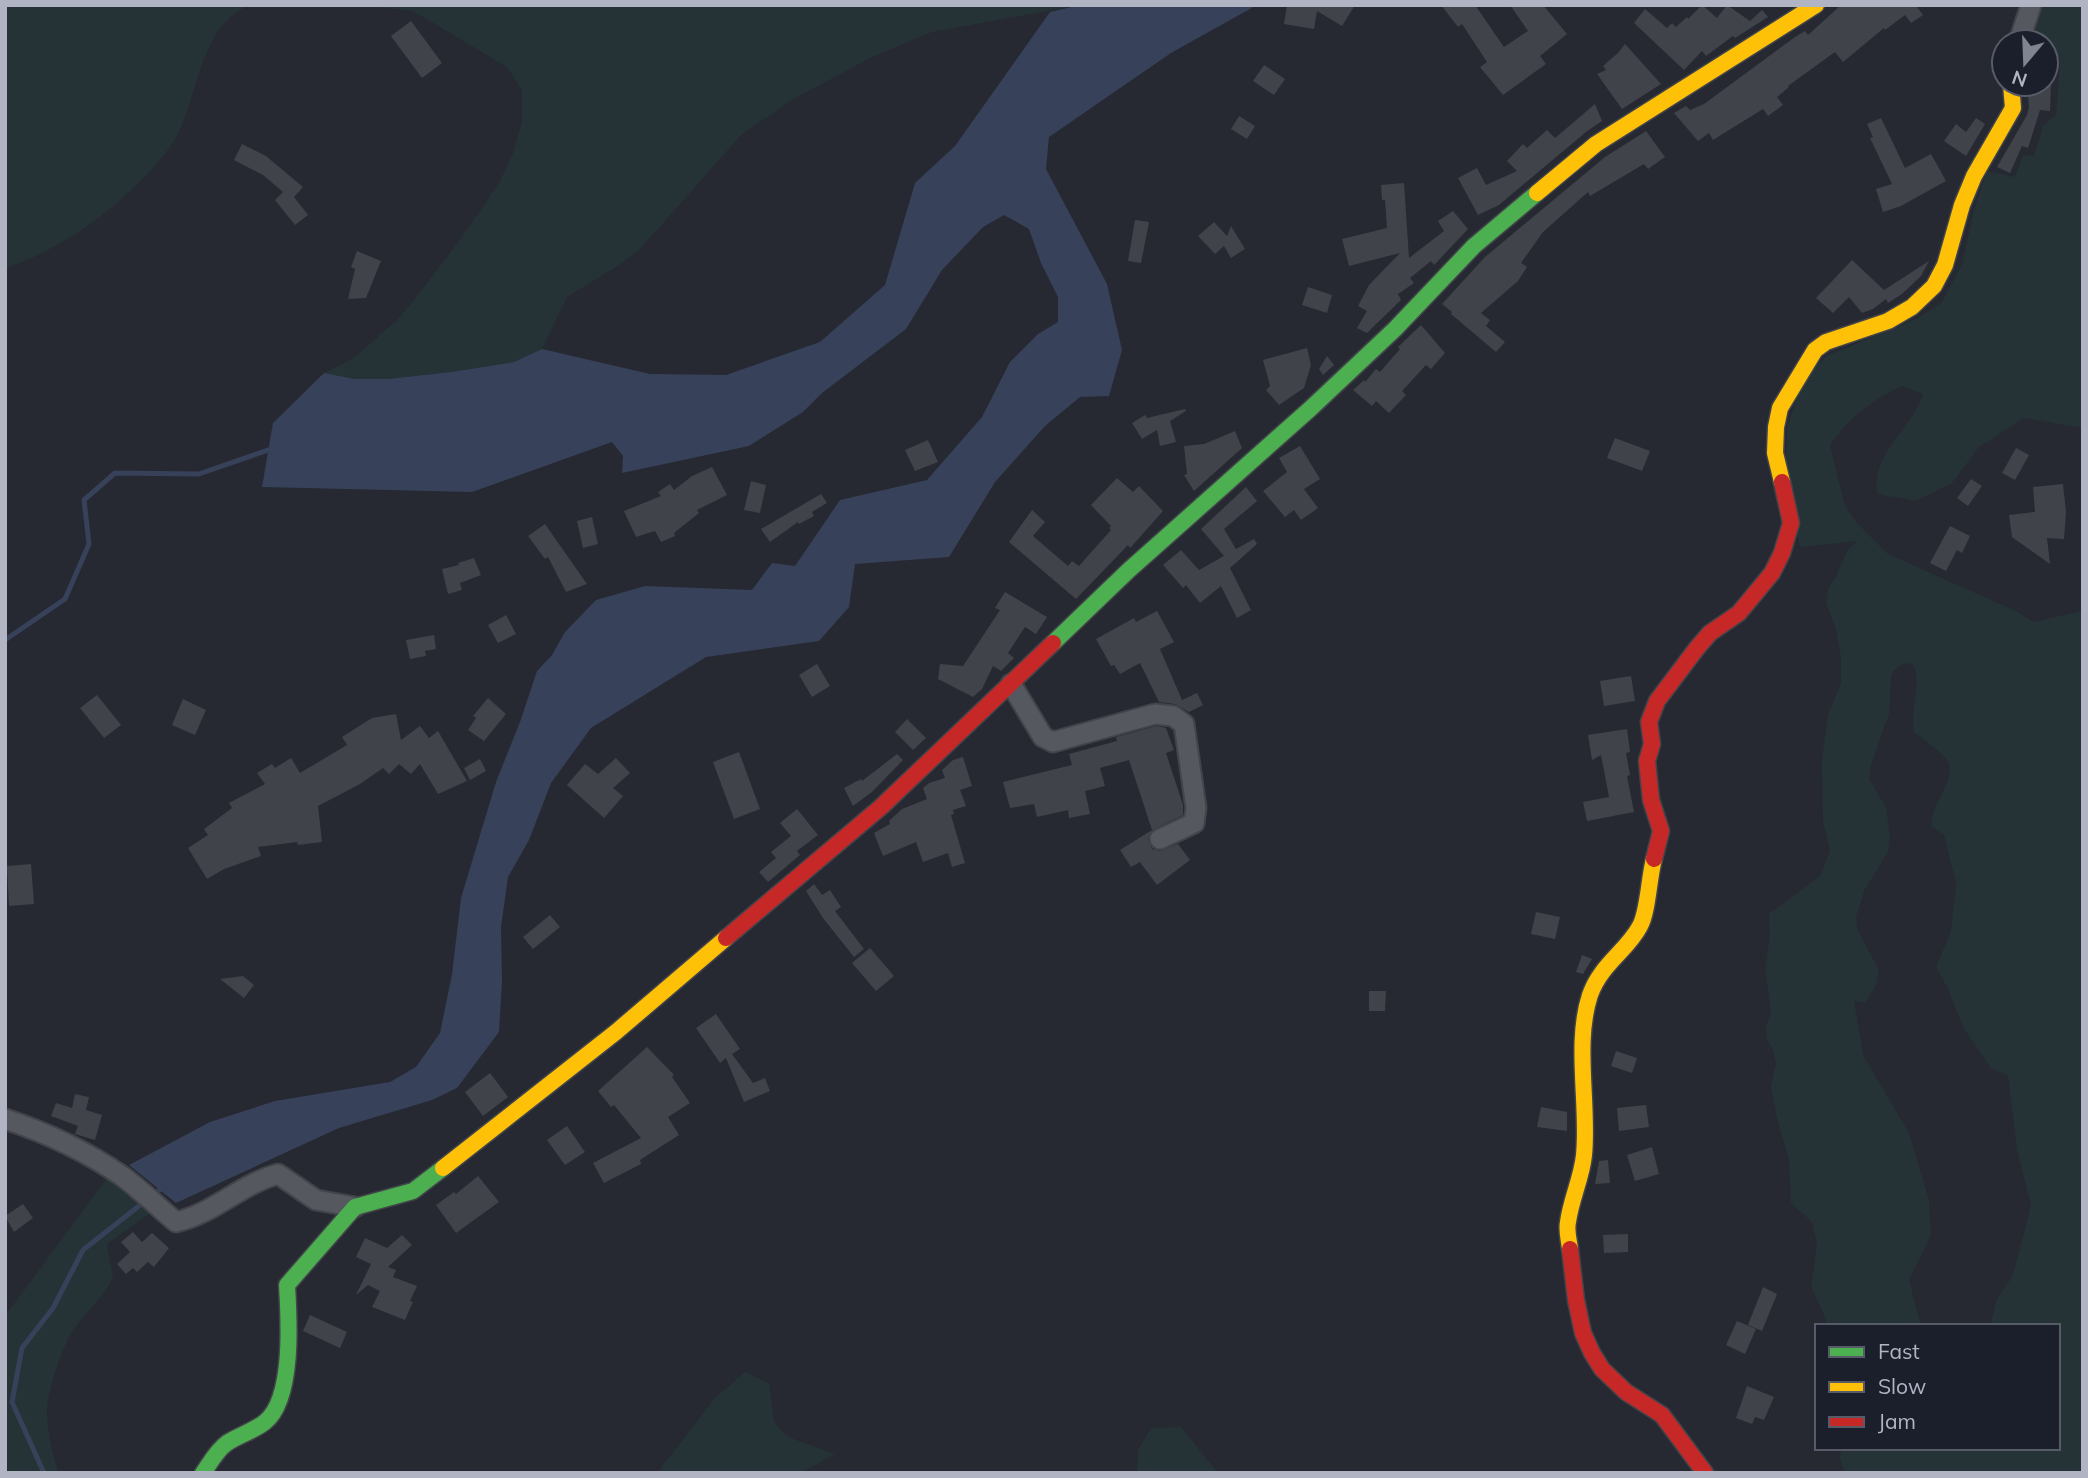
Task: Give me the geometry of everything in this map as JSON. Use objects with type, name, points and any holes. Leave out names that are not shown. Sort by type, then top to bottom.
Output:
[{"type":"street","points":[[5,1119],[74,1147],[123,1177],[176,1222],[191,1218],[259,1179],[278,1174],[316,1200],[355,1207],[413,1191],[616,1032],[881,807],[1129,570],[1310,409],[1395,329],[1484,237],[1596,144],[1816,5]]},
{"type":"street","points":[[2024,28],[2031,5]]},
{"type":"street","points":[[1704,1473],[1662,1415],[1626,1392],[1602,1369],[1592,1353],[1583,1333],[1576,1300],[1567,1225],[1584,1155],[1582,1078],[1586,1010],[1591,992],[1609,961],[1638,930],[1644,918],[1648,882],[1661,831],[1651,800],[1647,761],[1652,744],[1649,722],[1657,701],[1697,648],[1710,633],[1739,613],[1772,573],[1782,553],[1791,523],[1775,453],[1780,408],[1815,350],[1826,342],[1888,320],[1912,307],[1934,286],[1945,265],[1962,205],[1974,176],[2014,108],[2013,98]]},
{"type":"street","points":[[1011,684],[1043,737],[1053,742],[1155,714],[1173,716],[1184,724],[1196,808],[1194,823],[1160,839]]},
{"type":"street","points":[[203,1473],[225,1444],[258,1427],[273,1415],[282,1394],[289,1312],[287,1285],[355,1207]]},
{"type":"shaded area","points":[[5,5],[250,5],[233,15],[220,29],[210,46],[174,141],[151,170],[111,208],[79,232],[45,252],[5,269]]},
{"type":"shaded area","points":[[362,5],[1080,5],[932,32],[874,56],[792,100],[742,134],[640,249],[567,297],[542,349],[514,362],[388,379],[355,379],[324,373],[352,359],[396,321],[415,299],[500,181],[513,153],[522,121],[522,91],[507,67],[413,11]]},
{"type":"shaded area","points":[[2041,5],[2083,5],[2083,428],[2024,418],[1979,447],[1952,483],[1916,501],[1878,494],[1877,480],[1885,455],[1918,407],[1923,394],[1902,386],[1891,391],[1853,418],[1830,445],[1845,506],[1855,521],[1888,554],[2018,612],[2033,622],[2083,611],[2083,1473],[1845,1473],[1840,1458],[1841,1450],[2060,1450],[2060,1324],[1991,1324],[1997,1299],[2013,1275],[2031,1205],[2017,1149],[2008,1076],[1991,1068],[1964,1029],[1936,967],[1951,931],[1956,883],[1944,835],[1932,827],[1932,819],[1947,783],[1950,767],[1939,752],[1914,732],[1917,678],[1912,664],[1905,663],[1893,671],[1889,714],[1871,765],[1869,779],[1886,807],[1890,837],[1888,852],[1865,889],[1856,917],[1858,931],[1879,970],[1876,985],[1865,1003],[1854,1001],[1863,1055],[1909,1133],[1929,1200],[1931,1235],[1909,1280],[1920,1324],[1828,1324],[1811,1287],[1817,1245],[1812,1222],[1791,1203],[1789,1159],[1771,1086],[1776,1063],[1767,1040],[1766,1026],[1771,1012],[1765,968],[1770,936],[1769,914],[1821,875],[1830,850],[1823,822],[1822,760],[1828,714],[1841,684],[1841,657],[1836,629],[1826,603],[1828,588],[1847,551],[1857,541],[1800,547],[1785,481],[1787,427],[1804,379],[1826,356],[1912,321],[1941,304],[1962,264],[1974,210],[1987,171],[2015,177],[2023,155],[2034,156],[2043,126],[2056,115],[2057,98],[2060,98],[2060,28],[2035,28]]},
{"type":"shaded area","points":[[107,1178],[152,1212],[107,1244],[113,1278],[74,1329],[60,1358],[47,1406],[48,1430],[59,1473],[5,1473],[5,1316]]},
{"type":"shaded area","points":[[745,1372],[769,1383],[774,1422],[788,1437],[835,1454],[801,1473],[657,1473],[715,1398]]},
{"type":"shaded area","points":[[1181,1427],[1218,1473],[1137,1473],[1138,1450],[1151,1428]]},
{"type":"water","points":[[1080,5],[1257,5],[1171,53],[1049,137],[1046,169],[1107,284],[1122,350],[1109,396],[1080,397],[1045,426],[995,482],[949,557],[855,564],[849,607],[819,641],[706,657],[591,728],[551,783],[529,840],[508,877],[501,927],[499,1032],[457,1088],[432,1100],[339,1128],[176,1203],[129,1165],[210,1122],[275,1101],[390,1082],[416,1067],[440,1033],[452,974],[461,898],[496,782],[537,671],[552,655],[565,632],[596,600],[645,586],[752,590],[772,563],[795,566],[840,500],[927,480],[982,417],[1010,362],[1038,334],[1058,322],[1058,297],[1041,263],[1029,229],[1004,215],[983,227],[942,270],[906,329],[822,393],[803,412],[749,446],[622,473],[623,456],[612,442],[472,492],[262,487],[273,423],[324,373],[355,379],[388,379],[514,362],[542,349],[650,374],[726,375],[820,342],[885,285],[915,183],[955,146],[1050,12]]},
{"type":"building","points":[[1287,5],[1355,5],[1342,26],[1317,11],[1314,29],[1284,24]]},
{"type":"building","points":[[1441,5],[1475,5],[1504,47],[1528,31],[1510,5],[1543,5],[1567,34],[1540,56],[1546,64],[1503,95],[1480,67],[1487,62],[1462,24],[1458,27]]},
{"type":"building","points":[[1702,5],[1717,18],[1727,5],[1750,21],[1762,10],[1768,17],[1735,38],[1733,36],[1706,56],[1702,51],[1684,70],[1634,23],[1645,9],[1667,28],[1672,23],[1676,27]]},
{"type":"building","points":[[1841,5],[1920,5],[1917,7],[1923,15],[1911,23],[1905,15],[1885,30],[1884,28],[1843,62],[1835,52],[1788,86],[1777,97],[1783,105],[1768,116],[1763,109],[1713,140],[1709,133],[1698,141],[1674,113],[1686,106],[1690,110],[1704,104],[1795,37],[1805,31],[1808,35]]},
{"type":"building","points":[[411,21],[442,63],[422,78],[391,36]]},
{"type":"building","points":[[1625,44],[1661,84],[1622,109],[1597,74],[1606,70],[1603,66]]},
{"type":"building","points":[[1264,65],[1285,79],[1274,95],[1253,81]]},
{"type":"building","points":[[2028,98],[2050,98],[2050,111],[2040,110],[2028,148],[2022,146],[2010,173],[1997,167],[2029,107]]},
{"type":"building","points":[[1595,104],[1602,121],[1499,205],[1478,215],[1458,178],[1477,168],[1486,185],[1517,171],[1507,161],[1523,144],[1527,148],[1547,130],[1555,138]]},
{"type":"building","points":[[1239,116],[1255,126],[1247,139],[1231,129]]},
{"type":"building","points":[[1881,118],[1905,168],[1931,154],[1946,181],[1901,206],[1883,212],[1876,189],[1892,184],[1870,138],[1873,137],[1867,124]]},
{"type":"building","points":[[1976,118],[1985,124],[1966,156],[1944,141],[1956,124],[1966,132]]},
{"type":"building","points":[[1646,131],[1665,157],[1648,169],[1644,164],[1590,196],[1588,192],[1543,232],[1521,263],[1527,267],[1518,281],[1481,313],[1490,320],[1486,326],[1505,342],[1496,352],[1442,304],[1485,257],[1605,157]]},
{"type":"building","points":[[242,144],[266,156],[303,187],[294,197],[308,215],[295,225],[275,200],[283,192],[263,175],[234,160]]},
{"type":"building","points":[[1404,183],[1409,258],[1444,231],[1438,221],[1453,211],[1468,229],[1434,265],[1431,261],[1410,278],[1414,283],[1398,294],[1401,300],[1367,333],[1357,328],[1367,311],[1358,306],[1369,285],[1400,253],[1349,266],[1342,239],[1387,228],[1381,185]]},
{"type":"building","points":[[1135,220],[1149,222],[1141,263],[1128,261]]},
{"type":"building","points":[[1214,222],[1227,236],[1231,226],[1245,249],[1231,258],[1224,246],[1215,254],[1198,236]]},
{"type":"building","points":[[357,251],[381,261],[366,298],[348,299],[355,269],[351,267]]},
{"type":"building","points":[[1852,260],[1884,290],[1929,261],[1921,276],[1888,303],[1886,299],[1862,313],[1849,297],[1833,313],[1816,298]]},
{"type":"building","points":[[1308,287],[1332,295],[1327,313],[1302,305]]},
{"type":"building","points":[[1421,325],[1445,353],[1431,369],[1426,365],[1402,391],[1406,395],[1389,413],[1376,401],[1372,406],[1353,390],[1364,380],[1365,382],[1376,369],[1380,372],[1400,349],[1398,347]]},
{"type":"building","points":[[1307,348],[1311,365],[1304,388],[1279,405],[1266,390],[1270,386],[1263,360]]},
{"type":"building","points":[[1327,356],[1334,365],[1323,375],[1319,369]]},
{"type":"building","points":[[1185,409],[1186,411],[1170,421],[1176,442],[1160,446],[1157,430],[1142,439],[1132,423],[1145,415],[1147,418]]},
{"type":"building","points":[[1235,431],[1242,448],[1194,491],[1184,475],[1187,474],[1184,446],[1204,444]]},
{"type":"building","points":[[1615,438],[1650,451],[1642,471],[1607,458]]},
{"type":"building","points":[[928,440],[938,462],[915,471],[905,450]]},
{"type":"building","points":[[1300,446],[1320,479],[1304,489],[1318,508],[1301,520],[1294,510],[1285,517],[1263,491],[1287,472],[1279,458]]},
{"type":"building","points":[[2016,448],[2029,455],[2015,480],[2002,473]]},
{"type":"building","points":[[712,467],[727,495],[697,510],[699,513],[674,533],[675,536],[661,542],[655,531],[636,537],[624,511],[661,496],[658,492],[670,484],[674,490],[692,476]]},
{"type":"building","points":[[1117,478],[1133,492],[1139,486],[1163,511],[1132,546],[1130,548],[1128,545],[1076,599],[1009,542],[1032,510],[1045,522],[1033,536],[1068,566],[1072,561],[1079,566],[1111,530],[1111,526],[1091,505]]},
{"type":"building","points":[[1971,479],[1982,486],[1968,506],[1957,498]]},
{"type":"building","points":[[751,481],[766,485],[760,513],[744,510]]},
{"type":"building","points":[[2063,484],[2066,512],[2064,539],[2047,538],[2050,564],[2012,537],[2009,515],[2035,512],[2033,487]]},
{"type":"building","points":[[1246,487],[1257,501],[1224,529],[1236,549],[1254,539],[1257,544],[1230,568],[1251,610],[1237,618],[1221,586],[1200,603],[1186,585],[1183,588],[1163,565],[1181,550],[1199,570],[1224,556],[1201,529]]},
{"type":"building","points":[[821,494],[827,503],[812,512],[814,516],[799,524],[798,522],[770,542],[761,529]]},
{"type":"building","points":[[592,517],[598,544],[583,548],[577,521]]},
{"type":"building","points":[[545,524],[587,584],[566,592],[548,557],[545,559],[528,536]]},
{"type":"building","points":[[1950,526],[1970,536],[1962,553],[1957,550],[1946,571],[1930,563]]},
{"type":"building","points":[[474,558],[481,575],[460,583],[462,590],[448,594],[442,569]]},
{"type":"building","points":[[1005,592],[1047,617],[1036,634],[1025,627],[1008,653],[1014,658],[1001,671],[993,666],[982,689],[973,697],[938,679],[940,664],[963,666],[1000,610],[995,608]]},
{"type":"building","points":[[1157,611],[1174,642],[1160,649],[1182,700],[1197,693],[1203,705],[1189,712],[1175,704],[1159,702],[1140,663],[1120,674],[1114,665],[1111,666],[1096,639],[1134,618],[1136,622]]},
{"type":"building","points":[[506,615],[516,634],[498,643],[488,625]]},
{"type":"building","points":[[434,635],[436,649],[425,651],[426,656],[410,659],[406,640]]},
{"type":"building","points":[[817,664],[830,686],[812,697],[799,675]]},
{"type":"building","points":[[1631,676],[1635,701],[1604,706],[1600,681]]},
{"type":"building","points":[[97,695],[121,725],[104,738],[80,708]]},
{"type":"building","points":[[488,698],[506,714],[484,741],[468,730],[476,718],[473,716]]},
{"type":"building","points":[[183,699],[206,710],[195,735],[172,725]]},
{"type":"building","points":[[396,714],[401,740],[420,726],[429,738],[438,731],[467,781],[438,794],[420,764],[411,774],[399,764],[389,774],[383,768],[360,784],[318,806],[322,842],[258,847],[261,856],[224,869],[207,879],[188,848],[208,835],[204,829],[232,808],[229,803],[265,784],[257,773],[272,764],[275,768],[291,758],[300,773],[347,745],[342,737],[372,718]]},
{"type":"building","points":[[907,719],[926,738],[913,750],[895,732]]},
{"type":"building","points":[[1156,726],[1166,728],[1174,750],[1166,753],[1183,805],[1183,815],[1152,830],[1129,760],[1100,768],[1105,786],[1085,791],[1090,814],[1069,818],[1068,810],[1037,817],[1034,804],[1010,808],[1003,782],[1072,765],[1069,754],[1117,741],[1116,737]]},
{"type":"building","points":[[1627,729],[1630,752],[1626,753],[1630,775],[1627,776],[1634,812],[1587,821],[1583,802],[1609,797],[1601,755],[1592,760],[1588,735]]},
{"type":"building","points":[[739,752],[760,809],[734,819],[713,762]]},
{"type":"building","points":[[897,754],[903,760],[872,792],[853,806],[844,788],[861,779],[862,781]]},
{"type":"building","points":[[963,757],[972,786],[960,790],[966,806],[953,810],[954,814],[951,815],[965,863],[952,867],[948,853],[923,862],[916,842],[883,856],[874,833],[890,824],[889,821],[902,809],[927,799],[923,788],[945,778],[942,770],[953,760]]},
{"type":"building","points":[[616,758],[630,773],[613,788],[623,796],[604,818],[567,785],[585,764],[598,774]]},
{"type":"building","points":[[480,759],[486,771],[470,780],[464,768]]},
{"type":"building","points":[[797,809],[818,835],[797,851],[800,855],[768,882],[759,872],[776,858],[771,852],[791,836],[780,823]]},
{"type":"building","points":[[1152,830],[1148,839],[1152,849],[1160,851],[1178,844],[1190,860],[1157,885],[1140,862],[1131,867],[1120,850]]},
{"type":"building","points":[[31,864],[34,904],[9,906],[7,866]]},
{"type":"building","points":[[814,884],[822,895],[830,890],[841,907],[835,911],[864,949],[854,957],[823,918],[806,891]]},
{"type":"building","points":[[1536,912],[1560,917],[1555,939],[1531,934]]},
{"type":"building","points":[[550,915],[560,927],[533,949],[523,937]]},
{"type":"building","points":[[870,948],[894,976],[876,991],[852,963]]},
{"type":"building","points":[[1582,955],[1592,959],[1583,974],[1576,972]]},
{"type":"building","points":[[243,976],[254,985],[244,998],[220,979]]},
{"type":"building","points":[[1369,991],[1386,991],[1385,1011],[1369,1011]]},
{"type":"building","points":[[716,1014],[740,1049],[732,1054],[753,1083],[765,1078],[770,1091],[744,1102],[726,1058],[720,1063],[696,1028]]},
{"type":"building","points":[[647,1047],[674,1075],[672,1077],[690,1103],[668,1117],[679,1135],[640,1160],[641,1164],[604,1183],[593,1163],[641,1138],[614,1105],[611,1107],[598,1091]]},
{"type":"building","points":[[1616,1051],[1637,1058],[1632,1073],[1611,1066]]},
{"type":"building","points":[[490,1073],[508,1097],[483,1116],[465,1092]]},
{"type":"building","points":[[75,1094],[89,1097],[86,1110],[102,1115],[95,1140],[75,1134],[78,1126],[51,1116],[56,1103],[72,1108]]},
{"type":"building","points":[[1646,1105],[1649,1127],[1619,1131],[1617,1108]]},
{"type":"building","points":[[1541,1107],[1567,1112],[1567,1131],[1537,1127]]},
{"type":"building","points":[[567,1126],[585,1152],[565,1165],[547,1140]]},
{"type":"building","points":[[1652,1147],[1659,1174],[1635,1181],[1627,1155]]},
{"type":"building","points":[[1608,1160],[1610,1183],[1595,1184],[1599,1161]]},
{"type":"building","points":[[478,1176],[499,1202],[456,1233],[436,1205],[454,1192],[456,1194]]},
{"type":"building","points":[[23,1204],[33,1218],[14,1232],[5,1216]]},
{"type":"building","points":[[133,1232],[142,1242],[152,1233],[169,1248],[154,1267],[148,1262],[137,1272],[133,1268],[126,1274],[117,1264],[130,1252],[121,1242]]},
{"type":"building","points":[[1628,1234],[1628,1252],[1604,1253],[1603,1235]]},
{"type":"building","points":[[402,1235],[412,1245],[388,1267],[396,1270],[393,1277],[417,1286],[405,1320],[372,1307],[380,1291],[368,1285],[356,1295],[371,1264],[356,1257],[365,1238],[387,1248]]},
{"type":"building","points":[[1763,1287],[1777,1294],[1762,1331],[1748,1325]]},
{"type":"building","points":[[310,1315],[347,1332],[340,1348],[303,1331]]},
{"type":"building","points":[[1737,1321],[1756,1329],[1745,1354],[1726,1345]]},
{"type":"building","points":[[1747,1386],[1774,1397],[1764,1420],[1755,1417],[1752,1424],[1736,1418]]},
{"type":"waterway","points":[[5,640],[65,599],[89,544],[84,500],[115,473],[199,474],[274,448]]},
{"type":"waterway","points":[[44,1473],[12,1402],[22,1348],[53,1308],[83,1250],[163,1187]]},
{"type":"traffic: fast","points":[[1053,643],[1129,570],[1310,409],[1395,329],[1474,246],[1537,193]]},
{"type":"traffic: fast","points":[[203,1473],[223,1446],[265,1422],[281,1396],[288,1358],[287,1285],[355,1207],[413,1191],[443,1168]]},
{"type":"traffic: slow","points":[[1537,193],[1596,144],[1816,5]]},
{"type":"traffic: slow","points":[[1782,482],[1775,453],[1780,408],[1815,350],[1826,342],[1888,321],[1912,307],[1934,286],[1945,265],[1962,205],[1974,176],[2013,108],[2012,98]]},
{"type":"traffic: slow","points":[[1570,1249],[1567,1225],[1584,1155],[1582,1054],[1585,1014],[1595,984],[1640,926],[1654,859]]},
{"type":"traffic: slow","points":[[443,1168],[616,1032],[726,938]]},
{"type":"traffic: jam","points":[[1654,859],[1661,831],[1651,800],[1647,761],[1652,744],[1649,722],[1657,701],[1697,648],[1710,633],[1739,613],[1772,573],[1782,553],[1791,523],[1782,482]]},
{"type":"traffic: jam","points":[[726,938],[881,807],[1053,643]]},
{"type":"traffic: jam","points":[[1570,1249],[1576,1300],[1583,1333],[1592,1353],[1602,1369],[1626,1392],[1662,1415],[1705,1473]]}]
